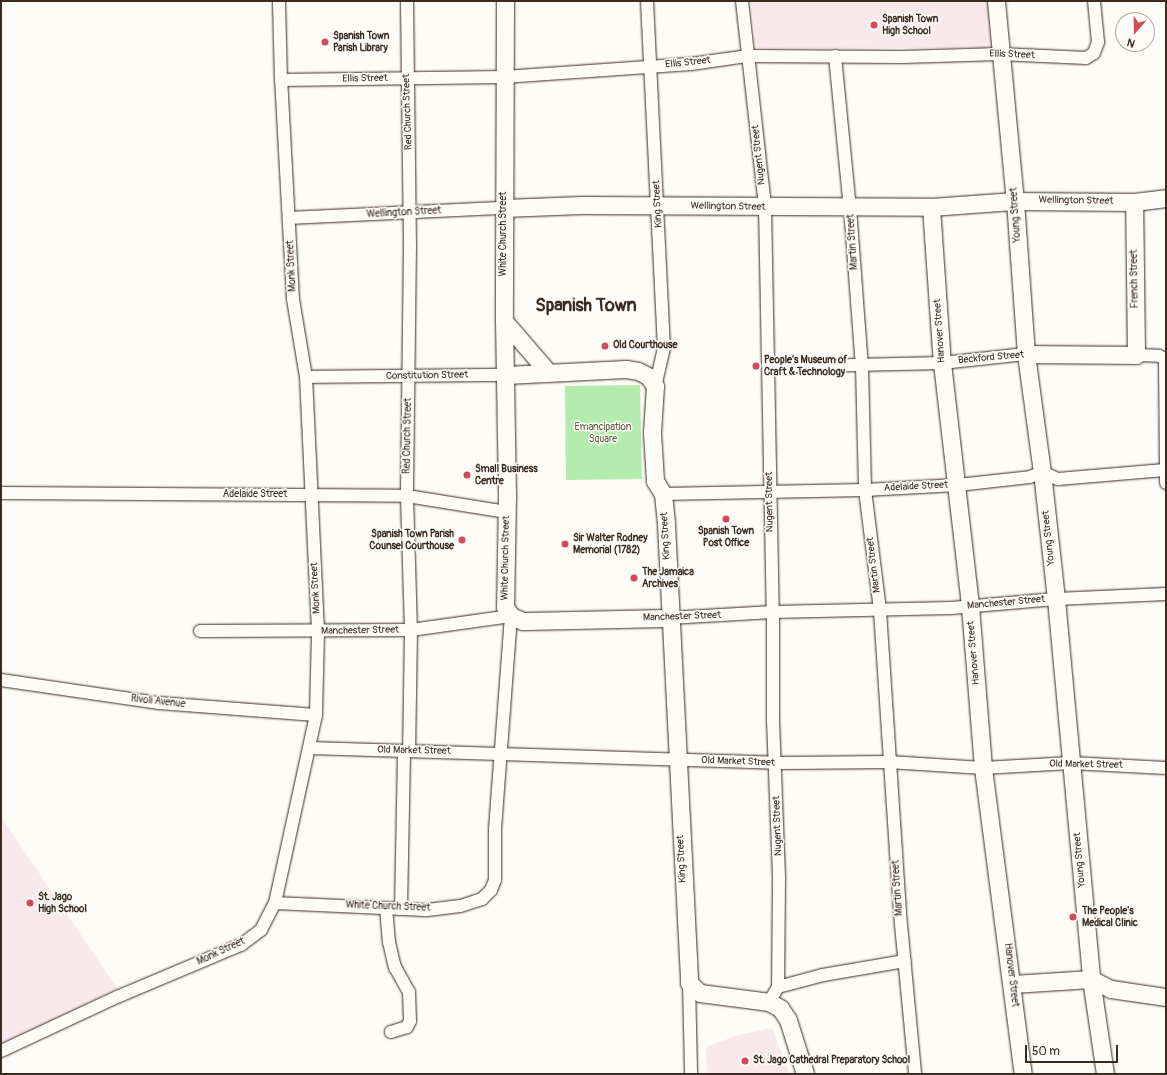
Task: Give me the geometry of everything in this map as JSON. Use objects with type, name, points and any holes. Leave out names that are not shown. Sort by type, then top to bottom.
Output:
[{"type":"street","name":"Monk Street","points":[[1,1051],[118,997],[241,945],[261,930],[275,903],[316,715],[318,631],[306,377],[294,300],[281,80],[279,1]]},
{"type":"street","name":"Red Church Street","points":[[401,909],[411,630],[407,496],[410,213],[407,78],[408,1]]},
{"type":"street","name":"White Church Street","points":[[275,903],[425,910],[460,906],[482,899],[491,890],[495,880],[495,828],[511,616],[506,607],[507,512],[504,321],[505,1]]},
{"type":"street","name":"King Street","points":[[647,1],[664,348],[655,386],[652,433],[655,481],[664,494],[689,983],[690,1074]]},
{"type":"street","name":"Nugent Street","points":[[742,1],[765,207],[773,612],[773,720],[776,763],[779,879],[778,986],[769,1002]]},
{"type":"street","name":"Young Street","points":[[996,1],[1015,201],[1026,354],[1042,472],[1056,599],[1091,979],[1105,1074]]},
{"type":"street","name":"Ellis Street","points":[[281,80],[504,77],[691,64],[748,56],[902,56],[1000,54],[1086,58],[1094,52],[1098,42],[1094,1]]},
{"type":"street","name":"Martin Street","points":[[836,56],[850,208],[862,366],[865,490],[880,611],[900,914],[915,1074]]},
{"type":"street","name":"Wellington Street","points":[[289,218],[581,205],[850,208],[931,207],[1015,201],[1134,202],[1166,198]]},
{"type":"street","name":"French Street","points":[[1134,202],[1136,355]]},
{"type":"street","name":"Hanover Street","points":[[931,207],[942,362],[958,485],[970,606],[983,768],[1013,984],[1023,1074]]},
{"type":"street","points":[[504,321],[548,372]]},
{"type":"street","name":"Beckford Street","points":[[769,367],[862,366],[942,362],[1026,354],[1136,355],[1159,356],[1165,359]]},
{"type":"street","points":[[1165,359],[1166,484]]},
{"type":"street","name":"Constitution Street","points":[[306,377],[506,375],[626,369],[638,371],[648,376],[655,386]]},
{"type":"street","points":[[1042,472],[1058,478],[1165,470]]},
{"type":"street","name":"Adelaide Street","points":[[664,494],[865,490],[958,485],[1030,477],[1042,472]]},
{"type":"street","name":"Adelaide Street","points":[[1,493],[407,496],[507,512]]},
{"type":"street","name":"Manchester Street","points":[[200,631],[411,630],[511,616],[523,621],[670,618],[773,612],[880,611],[1056,599],[1166,594]]},
{"type":"street","name":"Rivoli Avenue","points":[[1,680],[159,703],[316,715]]},
{"type":"street","name":"Old Market Street","points":[[310,748],[776,763],[889,762],[983,768],[1071,763],[1166,768]]},
{"type":"street","points":[[386,908],[389,942],[395,967],[409,992],[410,1021],[407,1028],[392,1032]]},
{"type":"street","points":[[778,986],[823,975],[905,961]]},
{"type":"street","points":[[1013,984],[1091,979],[1111,988],[1166,997]]},
{"type":"street","points":[[689,983],[692,988],[700,993],[769,1002],[780,1008],[788,1020],[805,1074]]},
{"type":"shaded area","name":"Spanish Town High School","points":[[751,1],[993,1],[997,48],[756,48]]},
{"type":"shaded area","name":"St. Jago High School","points":[[1,817],[117,988],[48,1024],[1,1043]]},
{"type":"shaded area","name":"St. Jago Cathedral Preparatory School","points":[[772,1028],[789,1074],[707,1074],[706,1047],[738,1035]]},
{"type":"green space","name":"Emancipation Square","points":[[640,385],[642,479],[566,480],[565,386]]},
{"type":"place","name":"Spanish Town High School","points":[[874,25]]},
{"type":"place","name":"Spanish Town Parish Library","points":[[325,42]]},
{"type":"place","name":"Old Courthouse","points":[[605,346]]},
{"type":"place","name":"People's Museum of Craft & Technology","points":[[756,366]]},
{"type":"place","name":"Small Business Centre","points":[[467,475]]},
{"type":"place","name":"Spanish Town Post Office","points":[[726,519]]},
{"type":"place","name":"Spanish Town Parish Counsel Courthouse","points":[[462,540]]},
{"type":"place","name":"Sir Walter Rodney Memorial (1782)","points":[[565,544]]},
{"type":"place","name":"The Jamaica Archives","points":[[634,578]]},
{"type":"place","name":"St. Jago High School","points":[[30,903]]},
{"type":"place","name":"The People's Medical Clinic","points":[[1073,917]]},
{"type":"place","name":"St. Jago Cathedral Preparatory School","points":[[745,1061]]},
{"type":"district","name":"Spanish Town","points":[[586,306]]}]
